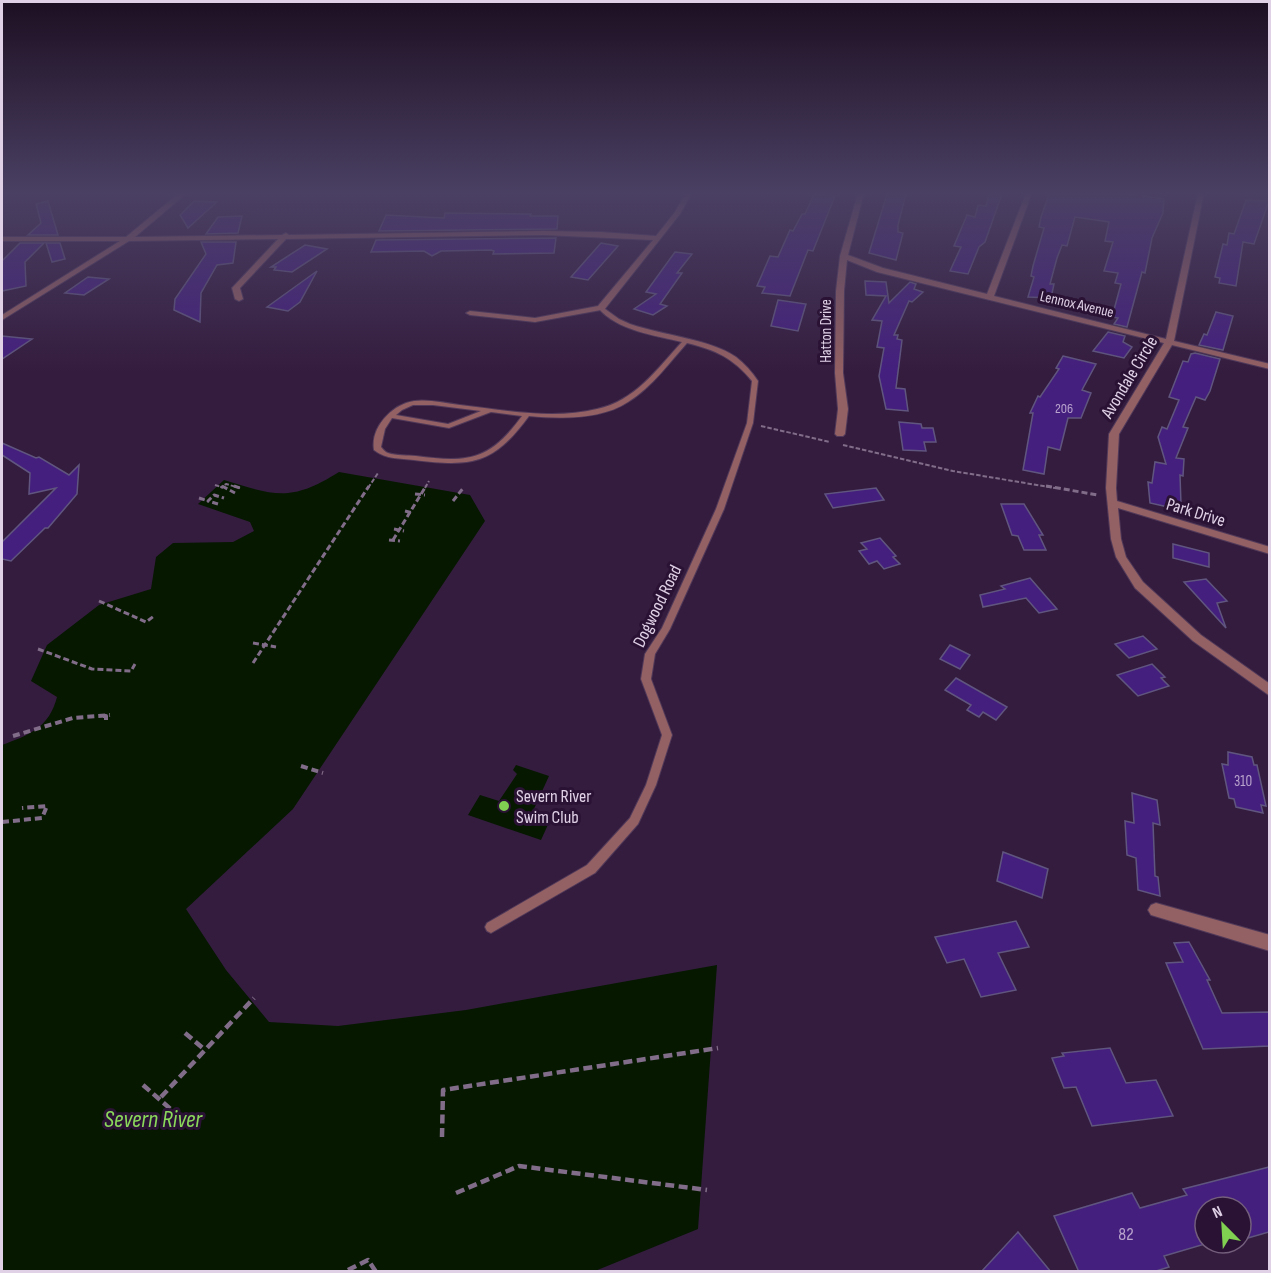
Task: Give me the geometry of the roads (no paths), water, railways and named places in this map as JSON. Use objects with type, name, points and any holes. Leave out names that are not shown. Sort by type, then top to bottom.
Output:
[{"type":"street","points":[[2,318],[14,308],[106,252]]},
{"type":"street","points":[[239,299],[236,288],[270,252]]},
{"type":"street","points":[[470,313],[535,320],[601,308],[645,252]]},
{"type":"street","name":"Hatton Drive","points":[[840,434],[843,409],[840,373],[840,291],[845,252]]},
{"type":"street","points":[[990,297],[1007,252]]},
{"type":"street","name":"Avondale Circle","points":[[1189,252],[1170,341],[1114,434],[1112,501],[1116,539],[1121,557],[1139,585],[1197,638],[1269,691]]},
{"type":"street","name":"Lennox Avenue","points":[[844,256],[880,270],[1269,367]]},
{"type":"street","points":[[2,307],[14,308]]},
{"type":"street","name":"Park Drive","points":[[1112,501],[1269,551]]},
{"type":"street","points":[[1156,910],[1269,943]]},
{"type":"lane","name":"Dogwood Road","points":[[491,927],[591,869],[634,821],[651,785],[667,735],[646,679],[650,654],[666,629],[720,509],[750,423],[755,381],[742,363],[721,350],[645,331],[606,315],[601,308]]},
{"type":"lane","points":[[527,414],[513,434],[488,456],[465,462],[386,455],[377,448],[377,438],[382,425],[405,405],[425,403],[527,414],[591,412],[618,406],[636,393],[686,341]]},
{"type":"lane","points":[[392,416],[449,426],[491,410]]},
{"type":"water","name":"Severn River","points":[[339,472],[470,495],[485,521],[293,809],[186,909],[226,970],[269,1022],[338,1026],[466,1010],[717,965],[698,1229],[595,1271],[2,1271],[2,745],[37,729],[53,708],[57,697],[31,681],[47,645],[99,605],[151,589],[156,557],[173,543],[233,542],[254,531],[250,522],[198,504],[224,480],[257,490],[283,493],[308,488]]},
{"type":"water","name":"Severn River Swim Club","points":[[516,765],[549,776],[533,811],[551,818],[541,840],[468,815],[480,795],[499,801],[517,774],[513,770]]},
{"type":"place","name":"Severn River Swim Club","points":[[504,806]]}]
